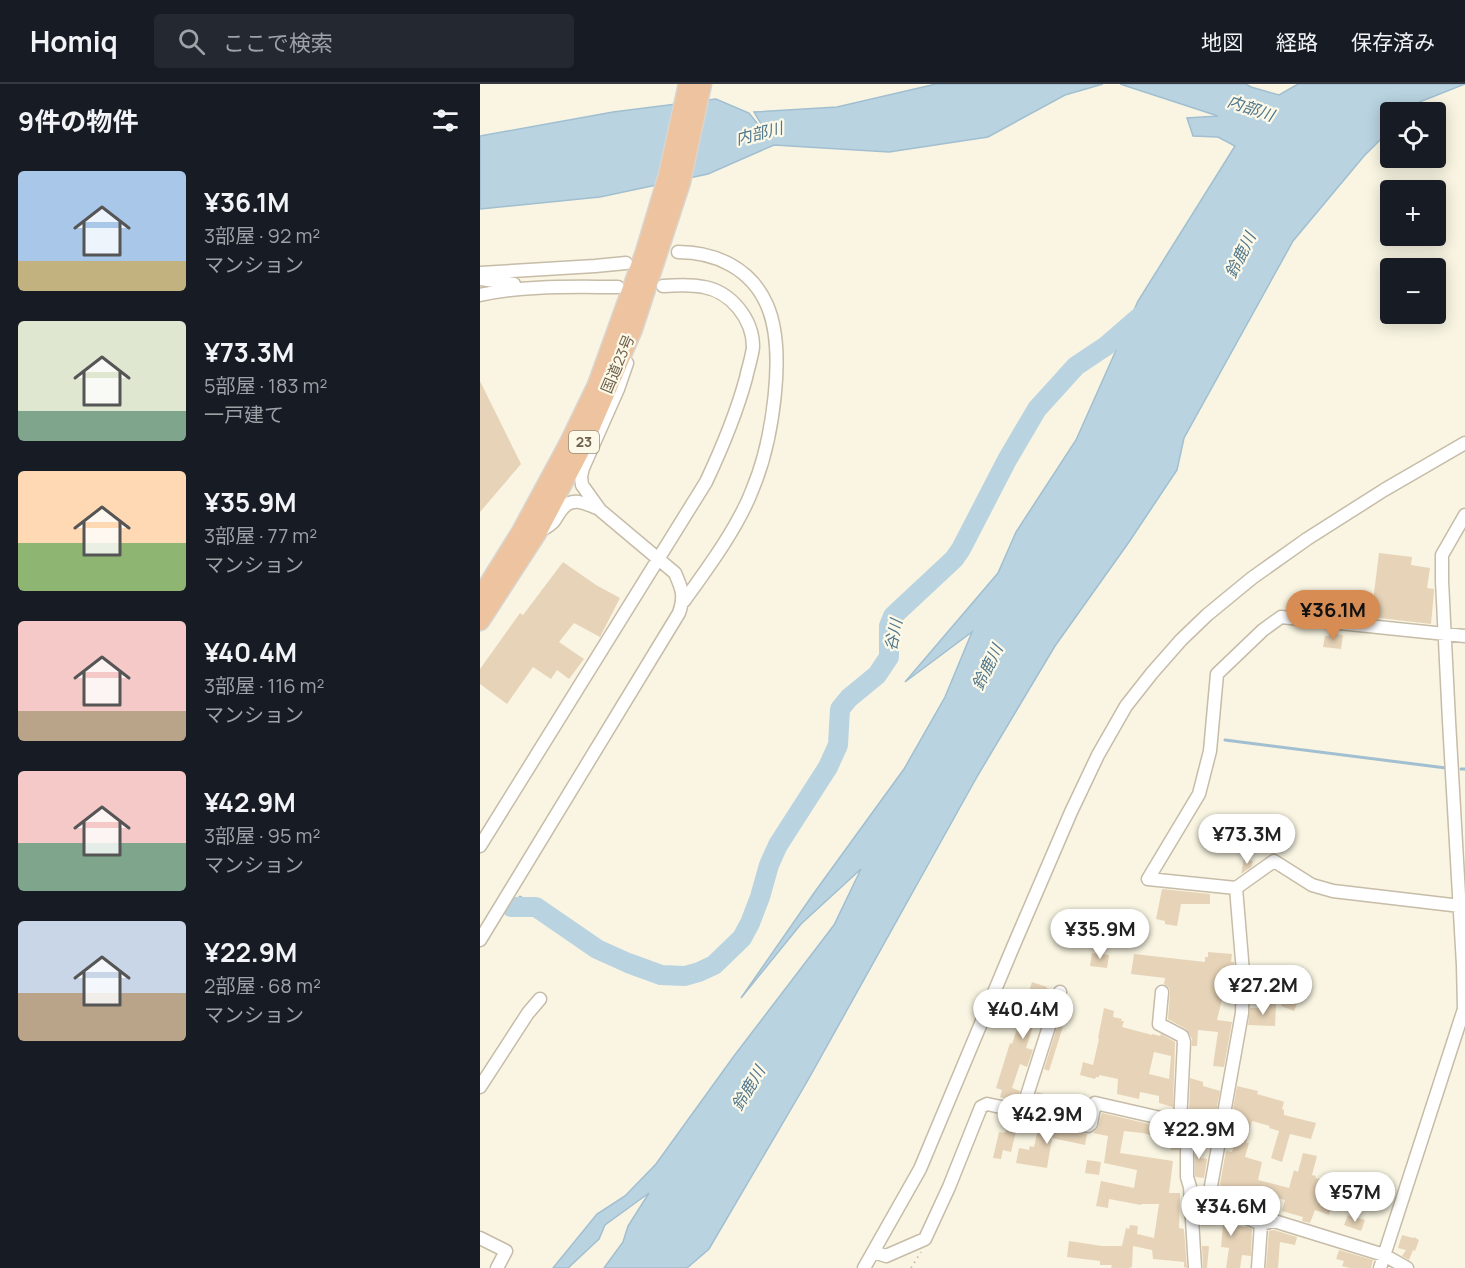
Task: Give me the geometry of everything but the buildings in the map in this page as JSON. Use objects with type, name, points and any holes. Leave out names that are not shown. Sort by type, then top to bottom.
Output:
[{"type":"highway","name":"国道23号","points":[[480,598],[521,532],[569,443],[661,251],[668,175],[688,84]]},
{"type":"highway","name":"国道23号","points":[[480,621],[537,533],[583,445],[633,329],[661,251],[681,182],[702,84]]},
{"type":"street","points":[[480,940],[679,613],[684,601],[735,525],[753,488],[767,443],[776,379],[773,325],[769,309],[755,285],[747,277],[717,258],[698,253],[661,251]]},
{"type":"street","points":[[480,273],[626,263]]},
{"type":"street","points":[[480,279],[536,287]]},
{"type":"street","points":[[480,846],[706,482],[727,438],[753,348],[748,323],[739,308],[720,292],[706,287],[663,286]]},
{"type":"street","points":[[480,295],[536,287],[618,287]]},
{"type":"street","points":[[633,329],[631,351],[618,389],[581,476],[582,485],[600,510],[675,573],[684,601]]},
{"type":"street","points":[[864,1268],[920,1169],[1071,812],[1098,755],[1126,706],[1181,640],[1252,578],[1307,539],[1384,490],[1465,443]]},
{"type":"street","points":[[537,533],[553,523],[567,503],[583,502],[600,510]]},
{"type":"street","points":[[1380,1268],[1460,1039],[1464,1009],[1462,907],[1445,634],[1443,555],[1465,516]]},
{"type":"street","points":[[1462,907],[1333,891],[1312,885],[1274,861],[1236,888],[1148,879],[1198,794],[1210,751],[1217,674],[1281,616],[1465,636]]},
{"type":"street","points":[[1236,888],[1244,972],[1242,1013],[1211,1186],[1222,1207],[1261,1224],[1274,1221],[1384,1255],[1407,1268]]},
{"type":"street","points":[[1022,1111],[1060,992]]},
{"type":"street","points":[[1162,992],[1159,1024],[1182,1036],[1184,1042],[1183,1123],[1195,1268]]},
{"type":"street","points":[[480,1087],[528,1013],[540,999]]},
{"type":"street","points":[[874,1252],[886,1256],[925,1239],[950,1187],[981,1107],[987,1104],[1088,1126],[1095,1103],[1219,1133]]},
{"type":"street","points":[[1190,1187],[1211,1186]]},
{"type":"street","points":[[1258,1268],[1261,1224]]},
{"type":"street","points":[[480,1238],[506,1251],[497,1268]]},
{"type":"water","name":"内部川","points":[[936,84],[1103,84],[1065,95],[988,137],[889,152],[774,145],[708,174],[600,197],[480,209],[480,136],[613,112],[716,99],[749,113],[770,139],[754,112],[837,107]]},
{"type":"water","points":[[1120,84],[1246,84],[1279,95],[1298,84],[1465,84],[1420,102],[1380,102],[1380,140],[1293,241],[1184,438],[1177,470],[1055,646],[978,775],[808,1080],[709,1249],[687,1268],[604,1268],[623,1242],[628,1226],[649,1193],[605,1225],[599,1239],[568,1268],[553,1268],[597,1214],[625,1196],[656,1164],[734,1056],[834,925],[861,869],[801,924],[741,998],[904,769],[945,697],[972,632],[905,682],[998,573],[1016,532],[1076,440],[1138,301],[1235,146],[1218,137],[1193,136],[1187,118],[1218,116]]},
{"type":"waterway","name":"谷川","points":[[511,907],[536,907],[597,949],[661,975],[685,976],[714,965],[742,938],[750,923],[778,845],[828,767],[838,745],[840,709],[849,698],[877,675],[889,657],[889,626],[893,616],[954,559],[961,549],[1007,460],[1037,409],[1076,366],[1106,346],[1144,313]]},
{"type":"waterway","points":[[1225,740],[1446,768]]},
{"type":"waterway","points":[[520,897],[536,907]]},
{"type":"water label","name":"鈴鹿川","points":[[1240,255]]},
{"type":"water label","name":"鈴鹿川","points":[[987,667]]},
{"type":"water label","name":"鈴鹿川","points":[[748,1088]]}]
